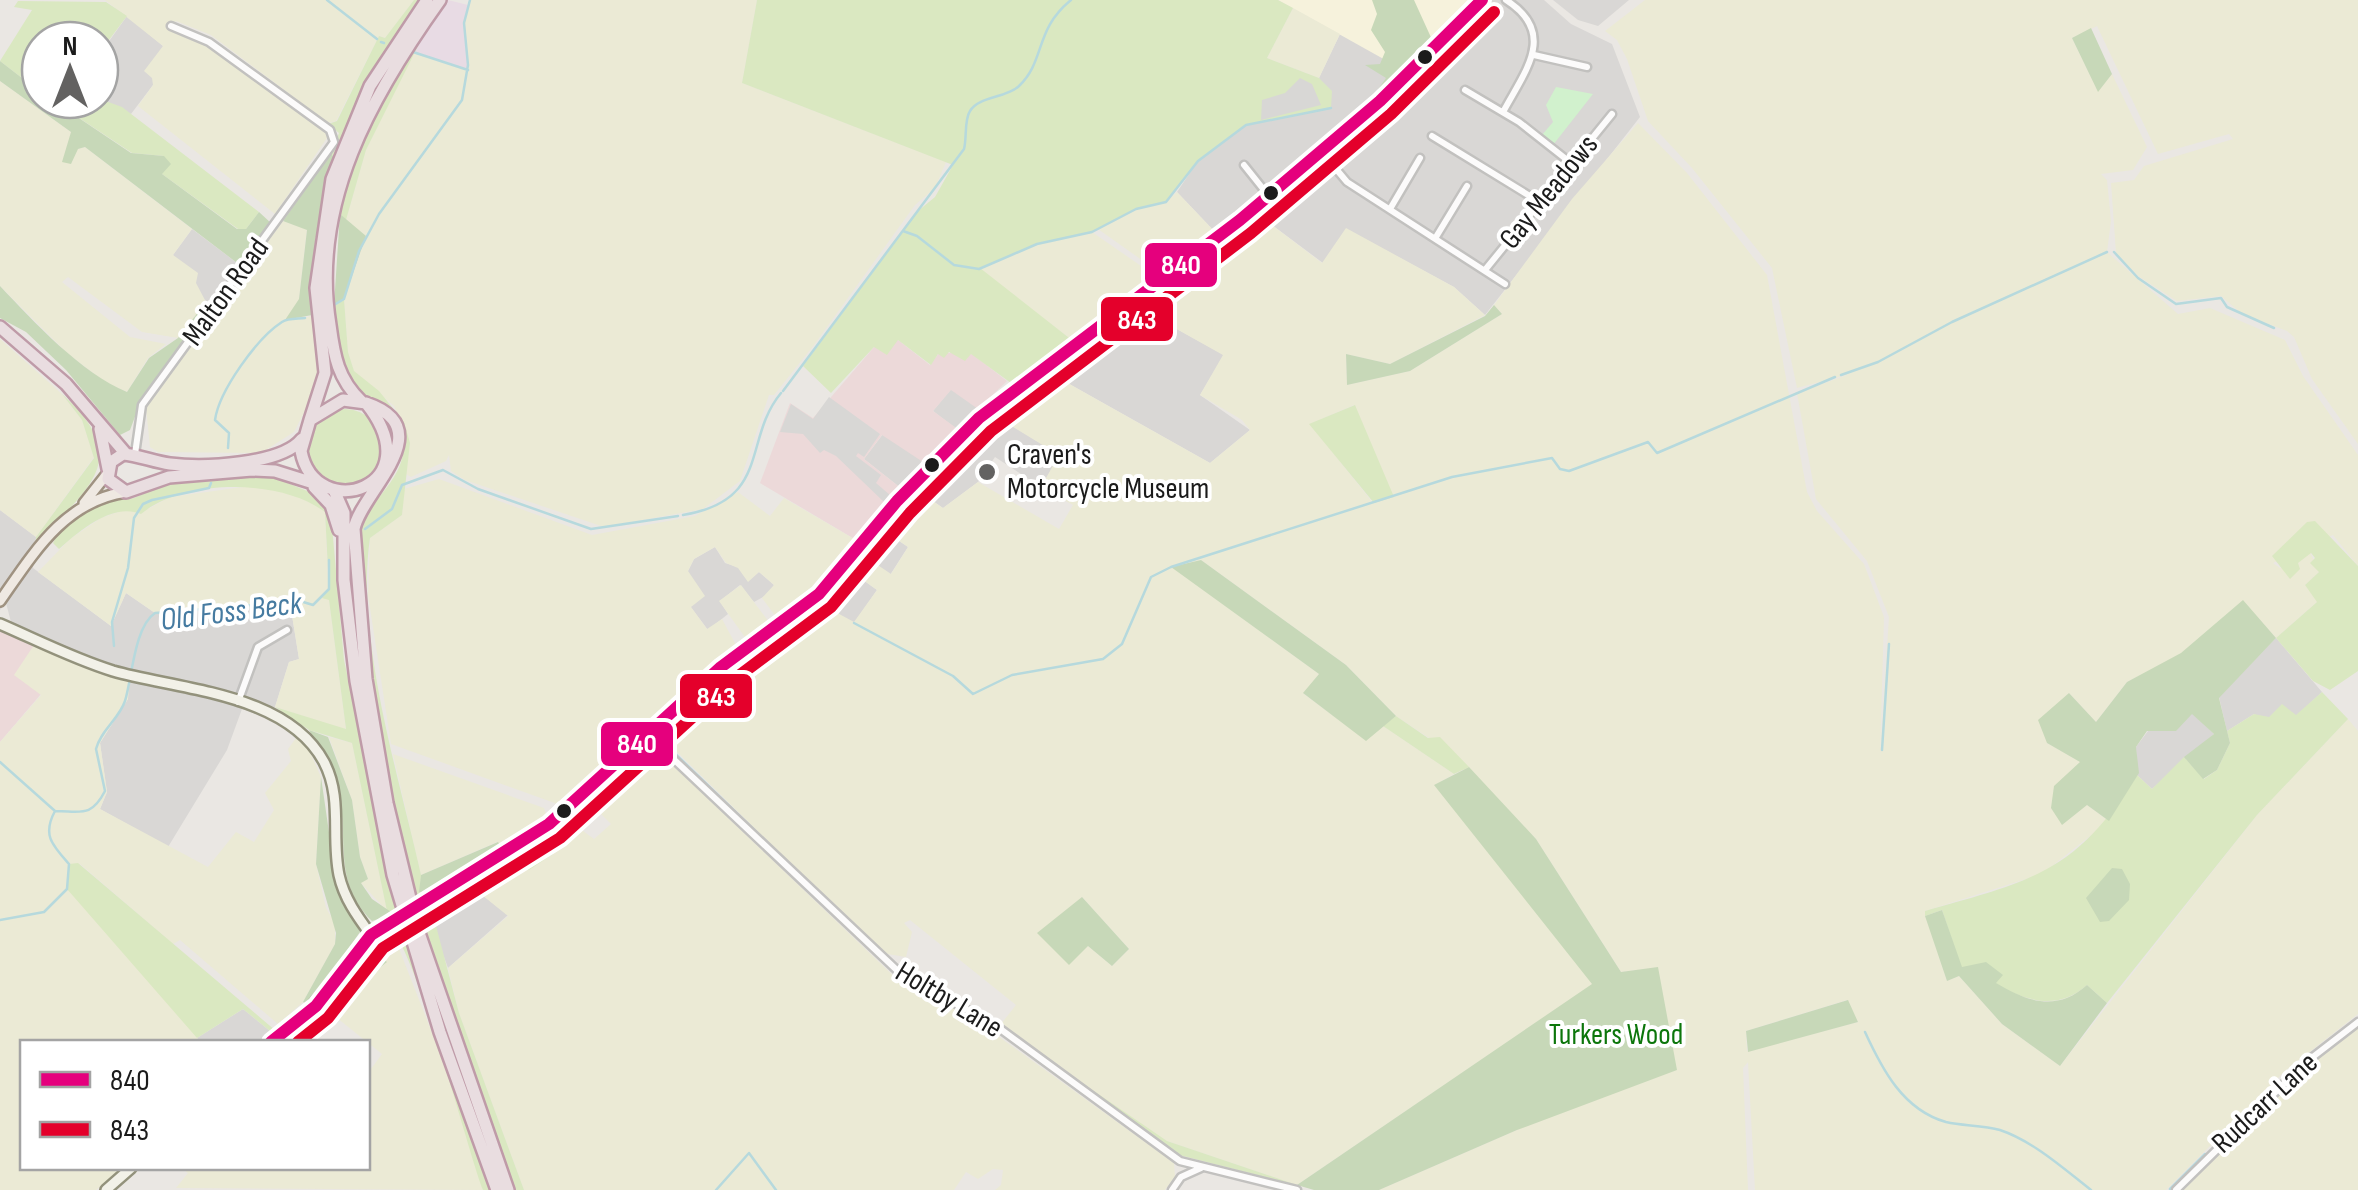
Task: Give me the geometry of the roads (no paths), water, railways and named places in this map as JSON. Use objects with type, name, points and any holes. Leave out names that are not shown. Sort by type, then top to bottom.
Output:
[{"type":"highway","name":"Malton Road","points":[[343,143],[370,86],[426,0]]},
{"type":"highway","name":"Malton Road","points":[[343,143],[440,0]]},
{"type":"highway","points":[[99,425],[111,484],[126,492],[168,477],[252,470],[275,471],[330,488],[368,486],[386,466],[388,436],[338,368],[326,287],[343,143]]},
{"type":"highway","points":[[108,471],[113,459],[133,455],[187,465],[248,460],[288,452],[302,439],[325,372],[317,309],[319,244],[343,143]]},
{"type":"highway","points":[[0,327],[66,384],[99,425],[133,455],[146,471],[141,486]]},
{"type":"highway","points":[[248,460],[288,444],[312,414],[336,402],[364,402],[389,418],[397,444],[390,471],[365,500],[354,529],[361,634],[378,756],[417,927],[508,1190]]},
{"type":"highway","points":[[302,439],[306,467],[330,488],[344,513],[342,544]]},
{"type":"highway","points":[[307,482],[332,504],[342,544],[359,701],[394,875],[440,1032],[497,1190]]},
{"type":"main road","points":[[0,602],[65,518],[82,505],[108,471]]},
{"type":"main road","points":[[82,505],[126,492]]},
{"type":"street","points":[[274,1040],[316,1006],[371,935],[549,824],[745,647],[820,594],[896,501],[979,418],[1199,252],[1444,43],[1482,0]]},
{"type":"street","points":[[1503,112],[1534,55],[1528,19],[1506,0]]},
{"type":"street","points":[[171,26],[209,42],[343,143]]},
{"type":"street","points":[[1534,55],[1588,67]]},
{"type":"street","points":[[1465,90],[1503,112],[1571,163]]},
{"type":"street","name":"Gay Meadows","points":[[1485,270],[1612,114]]},
{"type":"street","points":[[1432,136],[1538,201]]},
{"type":"street","name":"Malton Road","points":[[133,455],[142,405],[309,178],[343,143]]},
{"type":"street","points":[[1320,150],[1347,182],[1505,284]]},
{"type":"street","points":[[1390,209],[1420,158]]},
{"type":"street","points":[[1244,164],[1268,194]]},
{"type":"street","points":[[1436,237],[1467,186]]},
{"type":"street","points":[[0,624],[128,674],[238,703],[288,723],[325,763],[335,793],[342,887],[371,935]]},
{"type":"street","points":[[238,703],[258,646],[287,630]]},
{"type":"street","name":"Holtby Lane","points":[[647,734],[901,974],[995,1026],[1180,1161],[1298,1190]]},
{"type":"street","name":"Rudcarr Lane","points":[[2176,1190],[2292,1075],[2358,1022]]},
{"type":"street","points":[[1180,1161],[1181,1176]]},
{"type":"street","points":[[1172,1190],[1181,1176],[1202,1168]]},
{"type":"street","points":[[106,1190],[129,1170]]},
{"type":"waterway","points":[[327,0],[377,39]]},
{"type":"waterway","points":[[334,305],[344,299],[359,251],[379,214],[462,100],[468,65],[464,23],[470,0]]},
{"type":"waterway","name":"Old Foss Beck","points":[[783,391],[964,149],[970,111],[980,102],[1019,86],[1033,66],[1051,22],[1071,0]]},
{"type":"waterway","points":[[413,52],[468,70]]},
{"type":"waterway","points":[[903,231],[917,236],[954,265],[979,269],[1037,244],[1092,232],[1136,209],[1166,202],[1198,161],[1246,125],[1331,108]]},
{"type":"waterway","points":[[1841,375],[1878,362],[1952,322],[2107,252]]},
{"type":"waterway","points":[[2114,252],[2138,278],[2176,304],[2221,298],[2227,307],[2274,328]]},
{"type":"waterway","points":[[228,448],[229,433],[215,420],[231,380],[272,330],[284,321],[305,318]]},
{"type":"waterway","points":[[854,623],[953,676],[973,694],[1012,675],[1103,659],[1122,644],[1151,577],[1171,567],[1452,477],[1552,458],[1560,469],[1569,471],[1648,442],[1657,453],[1835,377]]},
{"type":"waterway","name":"Old Foss Beck","points":[[683,515],[711,507],[730,496],[743,482],[769,411],[781,393]]},
{"type":"waterway","name":"Old Foss Beck","points":[[365,529],[392,509],[402,485],[443,470],[478,489],[591,529],[678,516]]},
{"type":"waterway","points":[[114,646],[112,622],[128,568],[134,518],[143,504],[209,488],[211,483]]},
{"type":"waterway","name":"Old Foss Beck","points":[[0,920],[44,912],[67,889],[69,864],[51,839],[51,819],[55,811],[90,809],[105,791],[96,749],[125,701],[138,641],[148,620],[155,613],[300,601],[313,605],[329,589],[329,560]]},
{"type":"waterway","points":[[1882,750],[1889,644]]},
{"type":"waterway","points":[[661,740],[805,879]]},
{"type":"waterway","points":[[0,762],[55,811]]},
{"type":"waterway","points":[[1865,1032],[1887,1074],[1918,1108],[1946,1122],[1993,1128],[2012,1135],[2048,1156],[2091,1190]]},
{"type":"waterway","points":[[2324,1052],[2346,1035]]},
{"type":"waterway","points":[[2244,1115],[2309,1056]]},
{"type":"waterway","points":[[716,1190],[749,1153],[776,1190]]},
{"type":"waterway","points":[[2170,1189],[2205,1154]]},
{"type":"place","name":"Craven's Motorcycle Museum","points":[[987,472]]},
{"type":"park label","name":"Turkers Wood","points":[[1616,1035]]}]
